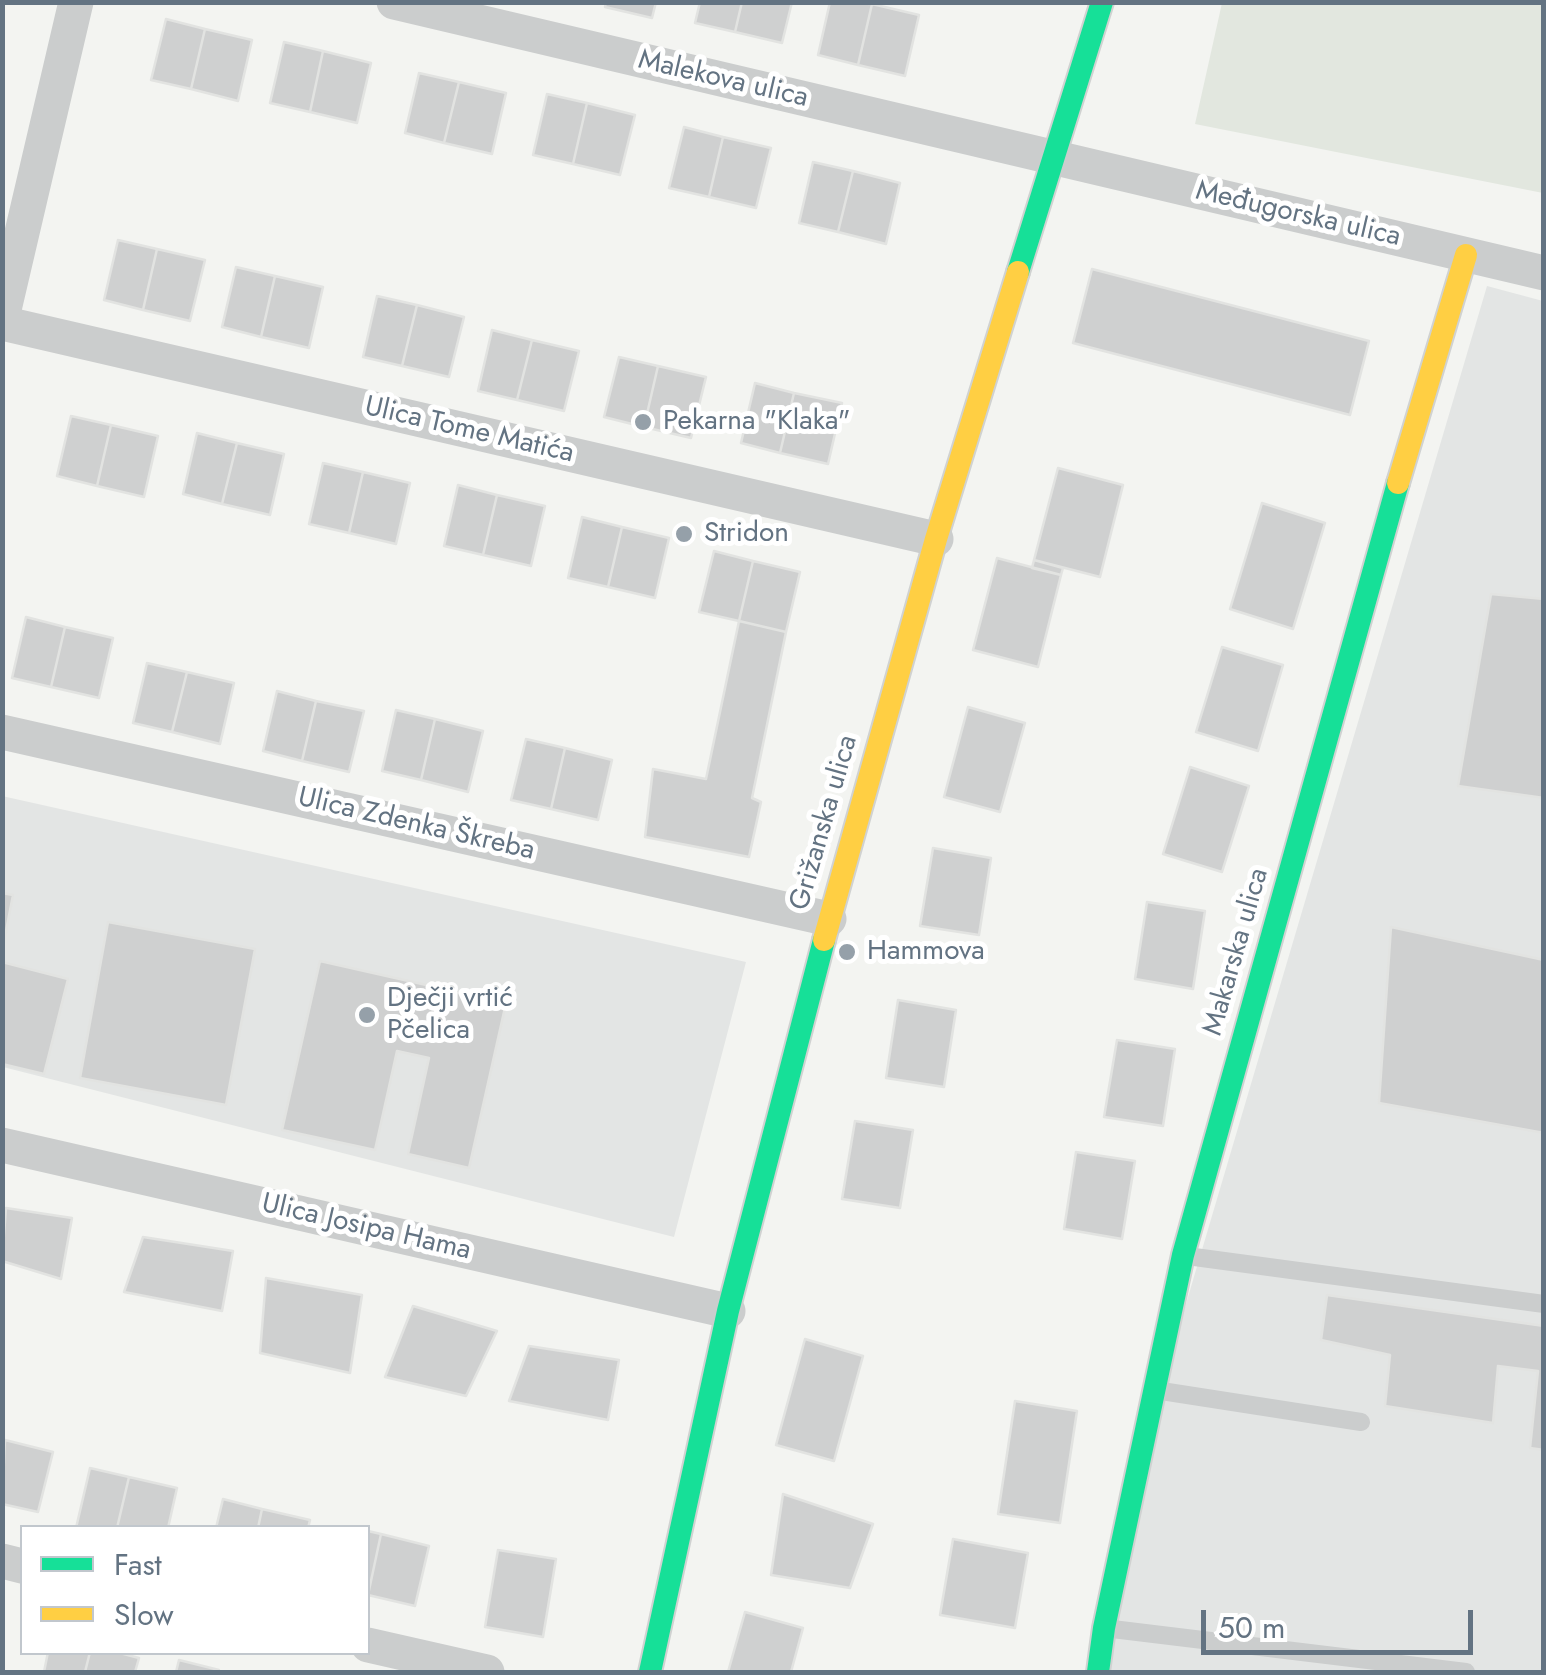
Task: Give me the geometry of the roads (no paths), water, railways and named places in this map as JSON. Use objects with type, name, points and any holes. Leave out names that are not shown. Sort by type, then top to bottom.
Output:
[{"type":"street","points":[[2,321],[76,2]]},
{"type":"street","name":"Malekova ulica","points":[[394,2],[1052,159]]},
{"type":"street","name":"Grižanska ulica","points":[[650,1672],[728,1311],[828,919],[936,539],[1102,2]]},
{"type":"street","name":"Međugorska ulica","points":[[1052,159],[1544,273]]},
{"type":"street","name":"Makarska ulica","points":[[1098,1672],[1183,1255],[1367,588],[1466,255]]},
{"type":"street","name":"Ulica Tome Matića","points":[[2,321],[936,539]]},
{"type":"street","name":"Ulica Zdenka Škreba","points":[[2,732],[828,919]]},
{"type":"street","name":"Ulica Josipa Hama","points":[[2,1144],[728,1311]]},
{"type":"street","points":[[370,1645],[488,1672]]},
{"type":"lane","points":[[1183,1255],[1544,1304]]},
{"type":"lane","points":[[1154,1390],[1361,1422]]},
{"type":"lane","points":[[1104,1628],[1466,1672]]},
{"type":"place","name":"Pekarna \"Klaka\"","points":[[643,422]]},
{"type":"place","name":"Stridon","points":[[684,534]]},
{"type":"place","name":"Hammova","points":[[847,952]]},
{"type":"place","name":"Dječji vrtić Pčelica","points":[[367,1015]]}]
